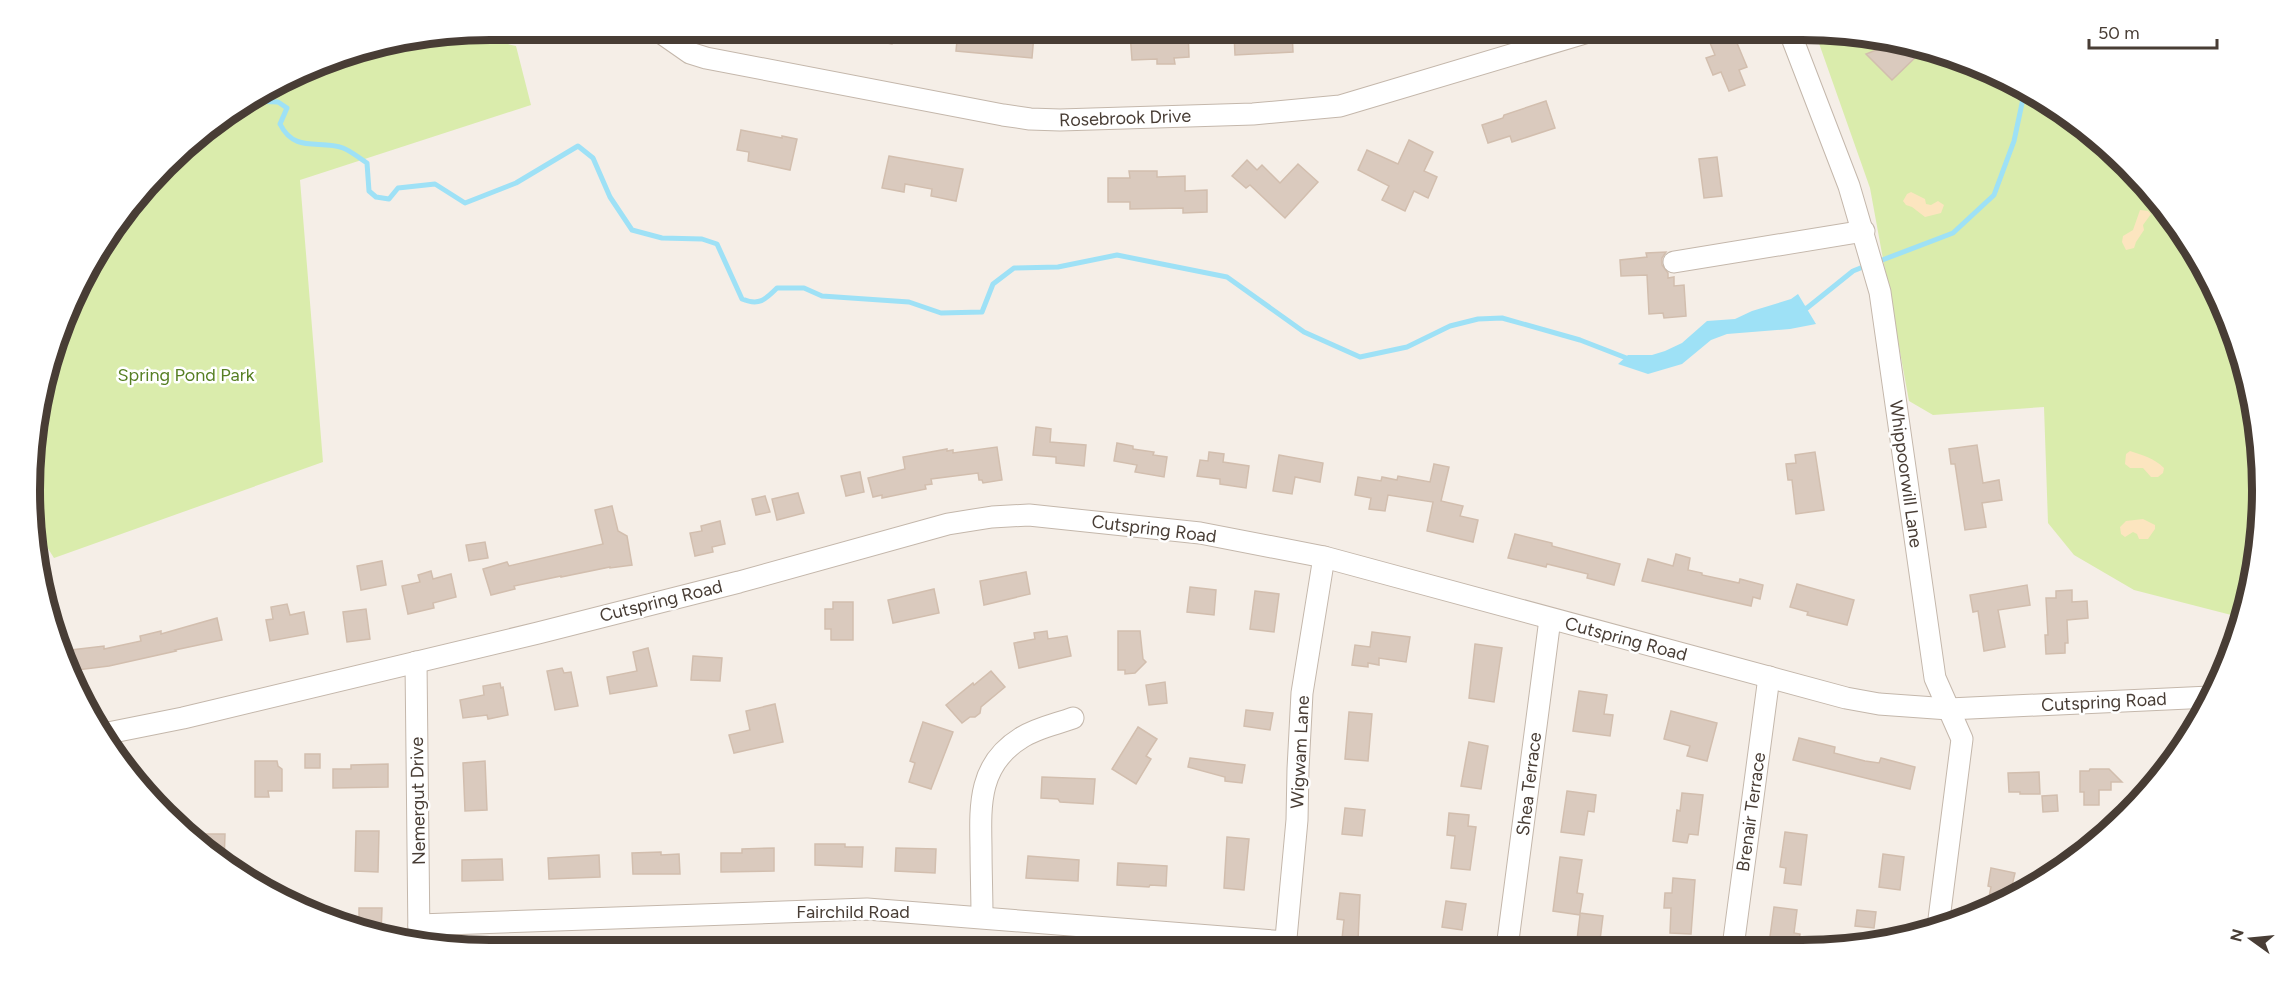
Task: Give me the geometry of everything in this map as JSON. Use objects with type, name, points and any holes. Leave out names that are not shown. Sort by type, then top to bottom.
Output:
[{"type":"street","name":"Rosebrook Drive","points":[[671,40],[690,53],[714,60],[1030,120],[1060,120],[1253,114],[1340,106],[1561,40]]},
{"type":"street","name":"Whippoorwill Lane","points":[[1793,40],[1826,123],[1865,235],[1880,292],[1935,678],[1962,739],[1939,919]]},
{"type":"street","points":[[1674,262],[1865,235]]},
{"type":"street","name":"Cutspring Road","points":[[111,732],[183,718],[739,582],[948,524],[992,517],[1029,515],[1189,532],[1324,556],[1846,698],[1879,704],[1949,709],[2202,697]]},
{"type":"street","name":"Wigwam Lane","points":[[1286,940],[1297,820],[1302,693],[1324,556]]},
{"type":"street","name":"Shea Terrace","points":[[1509,940],[1550,619]]},
{"type":"street","name":"Nemergut Drive","points":[[416,662],[419,932]]},
{"type":"street","name":"Brenair Terrace","points":[[1734,940],[1769,677]]},
{"type":"street","points":[[982,917],[980,811],[983,789],[991,769],[1003,751],[1023,736],[1073,718]]},
{"type":"street","name":"Fairchild Road","points":[[419,932],[867,909],[982,917],[1222,940]]},
{"type":"green space","name":"Spring Pond Park","points":[[490,40],[516,46],[531,105],[300,180],[323,462],[54,558],[43,541],[40,490],[44,432],[56,374],[64,346],[87,291],[116,240],[152,194],[194,152],[240,116],[291,87],[318,75],[374,56],[432,44]]},
{"type":"green space","points":[[1818,41],[1861,44],[1919,56],[1947,64],[2002,87],[2053,116],[2076,133],[2121,172],[2141,194],[2177,240],[2206,291],[2229,346],[2244,403],[2252,461],[2252,520],[2244,578],[2234,616],[2134,590],[2074,555],[2048,523],[2044,407],[1933,415],[1909,401],[1870,188]]},
{"type":"sand","points":[[1911,192],[1925,199],[1926,204],[1931,205],[1938,201],[1944,205],[1941,213],[1925,217],[1906,205],[1903,201]]},
{"type":"sand","points":[[2140,210],[2151,214],[2143,225],[2144,230],[2134,248],[2126,250],[2122,242],[2123,236],[2133,230]]},
{"type":"sand","points":[[2130,451],[2156,462],[2164,468],[2163,473],[2158,477],[2151,477],[2143,468],[2130,468],[2125,464],[2126,454]]},
{"type":"sand","points":[[2143,519],[2155,525],[2148,539],[2139,539],[2133,532],[2125,537],[2121,534],[2120,527],[2126,521]]},
{"type":"water","points":[[1798,294],[1816,324],[1790,329],[1727,334],[1711,340],[1682,364],[1648,374],[1618,364],[1628,355],[1652,355],[1682,343],[1707,321],[1735,319],[1752,311],[1791,299]]},
{"type":"building","points":[[869,40],[893,40],[892,44]]},
{"type":"building","points":[[957,40],[1034,40],[1032,58],[956,51]]},
{"type":"building","points":[[1131,40],[1188,40],[1189,57],[1174,58],[1175,64],[1157,64],[1157,59],[1132,60]]},
{"type":"building","points":[[1234,40],[1292,40],[1293,52],[1235,55]]},
{"type":"building","points":[[1709,40],[1736,40],[1747,67],[1739,70],[1745,85],[1729,91],[1721,72],[1713,75],[1706,58],[1715,55]]},
{"type":"building","points":[[1877,47],[1917,56],[1892,80],[1866,54],[1879,49]]},
{"type":"building","points":[[1546,101],[1555,128],[1512,142],[1510,136],[1488,143],[1482,125]]},
{"type":"building","points":[[741,130],[797,139],[790,170],[748,161],[749,152],[737,150]]},
{"type":"building","points":[[1409,140],[1433,152],[1424,171],[1437,177],[1428,198],[1414,191],[1405,211],[1382,200],[1389,186],[1358,170],[1367,150],[1398,164]]},
{"type":"building","points":[[889,156],[963,169],[956,201],[931,196],[932,189],[905,184],[904,192],[882,188]]},
{"type":"building","points":[[1717,157],[1722,196],[1704,198],[1699,159]]},
{"type":"building","points":[[1247,160],[1257,170],[1262,165],[1280,183],[1298,164],[1318,182],[1285,218],[1250,185],[1246,188],[1232,176]]},
{"type":"building","points":[[1129,171],[1157,171],[1157,177],[1185,176],[1185,191],[1207,190],[1207,212],[1183,213],[1183,208],[1130,209],[1130,202],[1108,202],[1108,178],[1130,178]]},
{"type":"building","points":[[1666,252],[1662,258],[1662,265],[1668,273],[1668,278],[1674,277],[1674,286],[1684,285],[1686,316],[1664,318],[1663,313],[1649,314],[1647,275],[1621,276],[1620,260],[1647,257],[1646,253]]},
{"type":"building","points":[[1036,427],[1051,429],[1050,442],[1086,445],[1084,466],[1056,463],[1056,457],[1033,455]]},
{"type":"building","points":[[1117,443],[1133,446],[1133,449],[1154,452],[1153,455],[1167,457],[1164,477],[1135,472],[1137,465],[1114,461]]},
{"type":"building","points":[[1977,445],[1983,483],[1999,480],[2002,500],[1982,503],[1986,527],[1965,530],[1955,464],[1951,464],[1949,449]]},
{"type":"building","points":[[997,447],[1002,480],[983,483],[979,480],[978,473],[931,479],[932,484],[925,485],[926,489],[882,498],[882,495],[873,497],[868,478],[905,469],[903,457],[947,449],[947,451],[953,450],[953,453]]},
{"type":"building","points":[[1209,452],[1224,454],[1223,462],[1249,466],[1246,488],[1220,484],[1220,479],[1197,476],[1200,460],[1208,461]]},
{"type":"building","points":[[1815,452],[1824,510],[1796,514],[1792,480],[1788,480],[1786,464],[1796,463],[1795,455]]},
{"type":"building","points":[[1279,455],[1323,463],[1320,482],[1295,477],[1292,494],[1273,491]]},
{"type":"building","points":[[1434,464],[1449,467],[1441,501],[1463,506],[1460,516],[1478,520],[1473,542],[1427,531],[1433,502],[1388,495],[1385,511],[1369,509],[1371,498],[1355,495],[1358,477],[1381,481],[1382,477],[1397,480],[1398,476],[1430,482]]},
{"type":"building","points":[[860,472],[864,492],[846,496],[841,476]]},
{"type":"building","points":[[798,493],[804,513],[777,520],[772,499]]},
{"type":"building","points":[[765,496],[770,512],[756,515],[752,499]]},
{"type":"building","points":[[612,506],[618,531],[627,536],[632,565],[610,567],[514,586],[515,589],[491,595],[483,569],[507,562],[509,566],[603,544],[595,510]]},
{"type":"building","points":[[720,521],[725,544],[712,547],[713,552],[695,556],[690,533],[702,531],[701,526]]},
{"type":"building","points":[[1515,534],[1620,564],[1614,585],[1587,578],[1588,574],[1508,558]]},
{"type":"building","points":[[485,542],[488,558],[469,561],[466,545]]},
{"type":"building","points":[[1676,554],[1690,558],[1688,570],[1702,573],[1702,575],[1739,583],[1740,579],[1763,585],[1760,599],[1753,597],[1751,606],[1642,581],[1648,559],[1673,566]]},
{"type":"building","points":[[382,561],[386,585],[361,590],[357,566]]},
{"type":"building","points":[[431,571],[433,579],[451,574],[456,597],[433,603],[434,608],[408,614],[402,586],[420,582],[418,575]]},
{"type":"building","points":[[1026,572],[1030,594],[984,605],[980,581]]},
{"type":"building","points":[[1797,584],[1854,600],[1847,625],[1807,615],[1808,612],[1790,607]]},
{"type":"building","points":[[2027,585],[2030,605],[1998,610],[2005,647],[1984,651],[1978,611],[1973,612],[1970,595]]},
{"type":"building","points":[[1190,587],[1216,590],[1214,615],[1187,612]]},
{"type":"building","points":[[934,589],[939,613],[893,623],[888,600]]},
{"type":"building","points":[[2072,590],[2072,602],[2087,601],[2088,618],[2067,620],[2068,643],[2065,643],[2065,653],[2046,654],[2045,635],[2048,635],[2046,598],[2056,598],[2056,591]]},
{"type":"building","points":[[1255,591],[1279,594],[1274,632],[1250,629]]},
{"type":"building","points":[[833,602],[853,602],[853,640],[831,640],[831,629],[825,629],[825,609],[833,609]]},
{"type":"building","points":[[287,604],[290,615],[304,612],[308,634],[270,641],[266,620],[273,619],[271,607]]},
{"type":"building","points":[[366,609],[370,639],[347,642],[343,612]]},
{"type":"building","points":[[217,618],[222,640],[109,666],[78,670],[71,653],[71,650],[104,646],[104,649],[141,641],[140,636],[161,631],[161,634]]},
{"type":"building","points":[[1047,631],[1048,639],[1067,636],[1071,656],[1019,668],[1014,643],[1035,639],[1034,633]]},
{"type":"building","points":[[1118,631],[1140,631],[1143,659],[1146,662],[1135,673],[1125,674],[1125,670],[1118,670]]},
{"type":"building","points":[[1372,632],[1410,637],[1406,662],[1379,658],[1379,665],[1368,663],[1368,667],[1352,665],[1355,645],[1370,647]]},
{"type":"building","points":[[1475,644],[1502,648],[1494,702],[1469,698]]},
{"type":"building","points":[[648,648],[657,686],[610,694],[607,677],[637,671],[633,652]]},
{"type":"building","points":[[693,656],[722,658],[720,681],[691,680]]},
{"type":"building","points":[[562,668],[564,673],[571,672],[578,706],[555,710],[547,671]]},
{"type":"building","points":[[991,671],[1005,687],[981,707],[980,713],[962,723],[946,705]]},
{"type":"building","points":[[1165,682],[1167,703],[1149,705],[1146,685]]},
{"type":"building","points":[[500,683],[501,688],[503,687],[508,715],[488,719],[487,715],[463,718],[460,700],[484,695],[483,686]]},
{"type":"building","points":[[1579,691],[1607,695],[1604,714],[1613,715],[1610,736],[1573,731]]},
{"type":"building","points":[[775,704],[783,742],[734,753],[729,735],[750,730],[746,711]]},
{"type":"building","points":[[1246,710],[1273,713],[1270,730],[1244,726]]},
{"type":"building","points":[[1671,711],[1717,723],[1707,761],[1687,756],[1690,746],[1664,739]]},
{"type":"building","points":[[1349,712],[1372,714],[1368,761],[1345,759]]},
{"type":"building","points":[[923,722],[953,732],[931,789],[909,782],[915,763],[910,761]]},
{"type":"building","points":[[1138,727],[1157,739],[1146,756],[1151,759],[1136,784],[1112,769]]},
{"type":"building","points":[[1799,738],[1835,747],[1834,753],[1865,761],[1879,763],[1881,758],[1915,767],[1910,789],[1793,760]]},
{"type":"building","points":[[1469,742],[1488,746],[1481,789],[1461,786]]},
{"type":"building","points":[[305,754],[320,754],[320,768],[305,768]]},
{"type":"building","points":[[1190,758],[1245,765],[1242,783],[1225,781],[1225,777],[1188,767]]},
{"type":"building","points":[[255,761],[277,761],[278,766],[282,769],[282,791],[268,791],[269,797],[255,797]]},
{"type":"building","points":[[485,761],[487,810],[465,811],[463,763]]},
{"type":"building","points":[[388,764],[388,787],[333,788],[333,769],[351,769],[351,765]]},
{"type":"building","points":[[2109,769],[2122,782],[2111,782],[2111,790],[2099,790],[2099,805],[2084,805],[2084,792],[2080,792],[2080,771]]},
{"type":"building","points":[[2039,772],[2040,794],[2009,792],[2008,773]]},
{"type":"building","points":[[1042,777],[1095,779],[1093,804],[1041,798]]},
{"type":"building","points":[[1567,791],[1596,795],[1594,812],[1588,811],[1584,835],[1561,832]]},
{"type":"building","points":[[1682,793],[1703,795],[1698,835],[1689,834],[1687,843],[1673,841]]},
{"type":"building","points":[[2057,795],[2058,811],[2043,812],[2042,796]]},
{"type":"building","points":[[1345,808],[1365,810],[1362,836],[1342,834]]},
{"type":"building","points":[[1449,813],[1469,815],[1468,826],[1476,827],[1470,870],[1451,868],[1455,836],[1447,835]]},
{"type":"building","points":[[356,831],[379,831],[378,872],[355,871]]},
{"type":"building","points":[[1785,832],[1807,835],[1801,885],[1784,883],[1786,868],[1780,867]]},
{"type":"building","points":[[203,834],[225,834],[224,853],[217,848]]},
{"type":"building","points":[[1227,837],[1249,839],[1244,890],[1224,888]]},
{"type":"building","points":[[815,844],[845,844],[845,847],[863,847],[862,867],[815,865]]},
{"type":"building","points":[[774,848],[774,871],[721,872],[721,853],[742,853],[742,849]]},
{"type":"building","points":[[896,848],[936,849],[935,873],[895,871]]},
{"type":"building","points":[[661,852],[661,855],[679,854],[680,874],[633,874],[632,853]]},
{"type":"building","points":[[1883,854],[1904,857],[1900,890],[1879,887]]},
{"type":"building","points":[[599,855],[600,877],[549,879],[548,858]]},
{"type":"building","points":[[1028,856],[1079,860],[1078,881],[1026,878]]},
{"type":"building","points":[[1560,857],[1582,860],[1577,893],[1583,894],[1580,913],[1603,916],[1600,940],[1577,940],[1580,915],[1553,911]]},
{"type":"building","points":[[502,859],[503,880],[462,881],[462,860]]},
{"type":"building","points":[[1118,863],[1167,866],[1166,886],[1117,885]]},
{"type":"building","points":[[1991,868],[2015,873],[2011,889],[2002,894],[1993,898],[1989,897],[1991,887],[1988,886]]},
{"type":"building","points":[[1673,878],[1695,880],[1691,934],[1670,933],[1671,908],[1664,908],[1665,893],[1672,893]]},
{"type":"building","points":[[1340,893],[1360,895],[1358,940],[1342,939],[1344,920],[1337,919]]},
{"type":"building","points":[[1446,901],[1466,904],[1462,930],[1442,927]]},
{"type":"building","points":[[1774,907],[1797,910],[1794,933],[1800,934],[1799,940],[1770,940]]},
{"type":"building","points":[[359,908],[382,908],[381,927],[359,921]]},
{"type":"building","points":[[1857,910],[1876,912],[1874,928],[1855,926]]},
{"type":"waterway","points":[[1877,262],[1953,233],[1994,195],[2014,141],[2023,98]]},
{"type":"waterway","points":[[264,101],[278,102],[287,108],[280,124],[293,139],[308,144],[343,148],[367,163],[369,191],[376,197],[389,199],[398,188],[435,184],[465,203],[516,183],[578,146],[593,158],[610,197],[632,230],[662,238],[702,239],[717,244],[742,299],[753,302],[761,301],[777,288],[804,288],[822,296],[909,302],[941,313],[982,312],[993,284],[1014,268],[1058,267],[1117,255],[1227,277],[1304,332],[1360,357],[1407,347],[1450,326],[1478,319],[1502,318],[1580,340],[1629,359]]},
{"type":"waterway","points":[[1802,309],[1807,308],[1853,271],[1868,265]]}]
